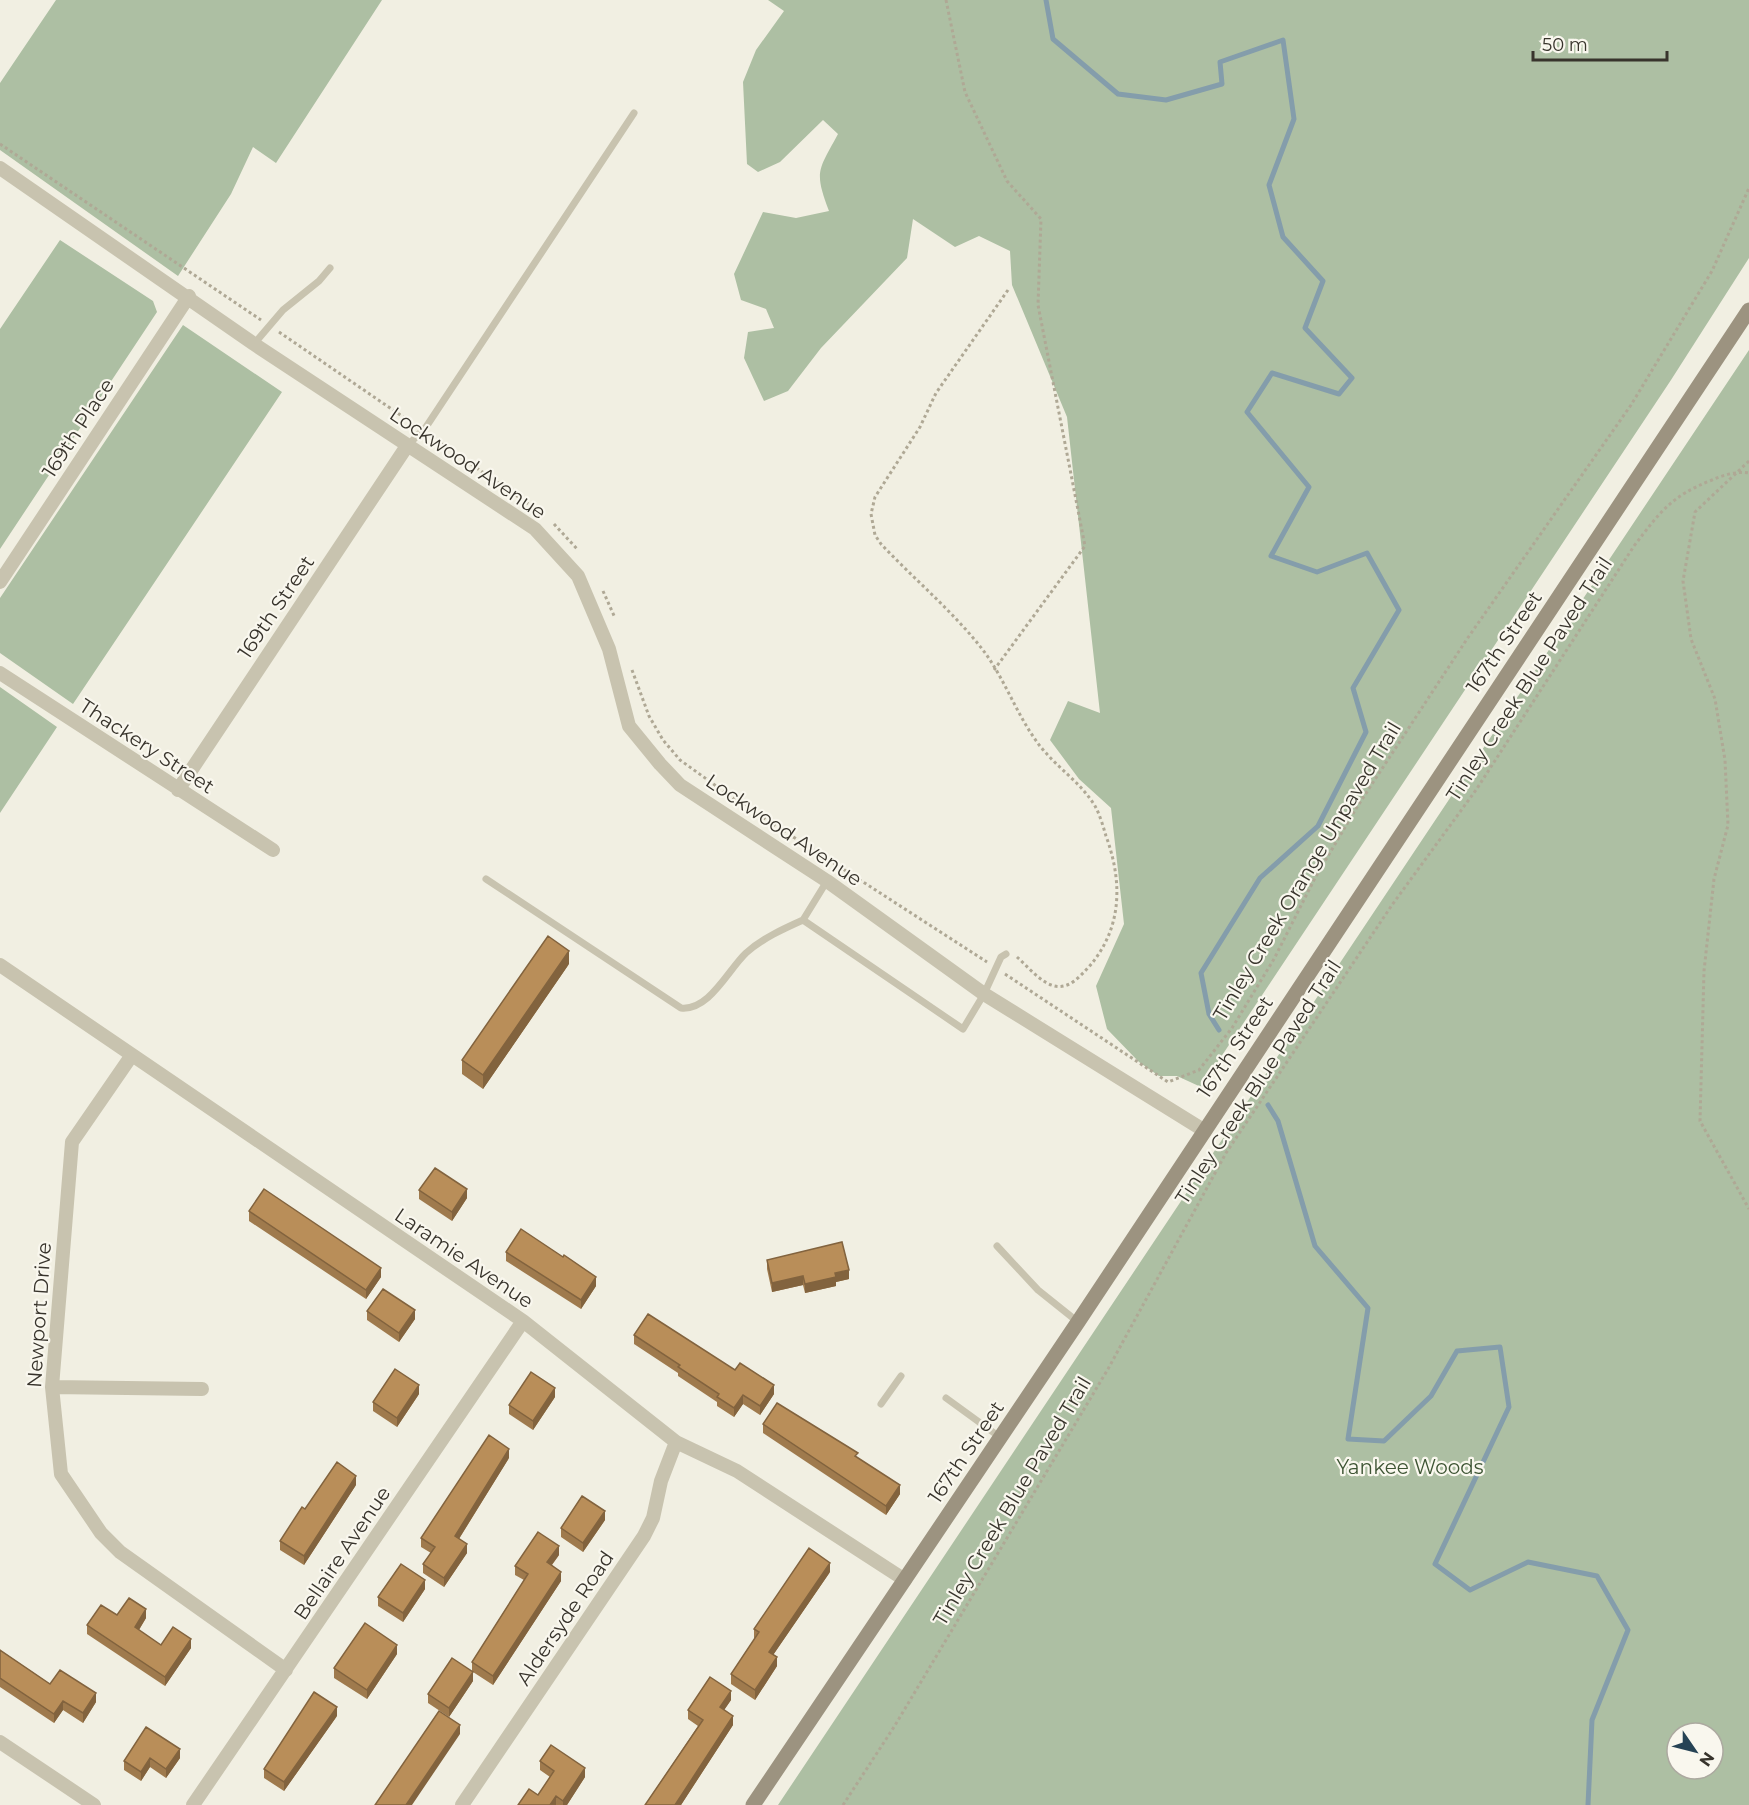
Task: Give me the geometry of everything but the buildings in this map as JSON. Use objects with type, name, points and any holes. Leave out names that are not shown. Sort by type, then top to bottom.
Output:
[{"type":"main road","name":"167th Street","points":[[753,1805],[1001,1438],[1749,310]]},
{"type":"street","name":"Lockwood Avenue","points":[[0,168],[189,296],[254,344],[535,529],[578,576],[609,649],[629,726],[660,764],[680,784],[827,880],[984,994],[1205,1131]]},
{"type":"street","name":"169th Place","points":[[0,582],[189,296]]},
{"type":"street","name":"169th Street","points":[[178,790],[407,446]]},
{"type":"street","name":"Thackery Street","points":[[0,673],[273,850]]},
{"type":"street","name":"Laramie Avenue","points":[[0,965],[523,1321],[676,1442],[737,1471],[905,1580]]},
{"type":"street","name":"Newport Drive","points":[[132,1055],[72,1142],[52,1387],[61,1474],[101,1533],[120,1552],[286,1670]]},
{"type":"street","name":"Bellaire Avenue","points":[[193,1805],[523,1321]]},
{"type":"street","points":[[52,1387],[202,1389]]},
{"type":"street","name":"Aldersyde Road","points":[[462,1805],[644,1536],[653,1518],[662,1481],[676,1442]]},
{"type":"street","points":[[0,1742],[93,1805]]},
{"type":"lane","points":[[407,446],[426,427],[634,113]]},
{"type":"lane","points":[[254,344],[283,310],[319,281],[330,268]]},
{"type":"lane","points":[[486,879],[681,1008],[692,1009],[701,1003],[746,953],[774,933],[803,920],[827,880]]},
{"type":"lane","points":[[803,920],[963,1029],[984,994],[1001,957],[1006,954]]},
{"type":"lane","points":[[997,1246],[1038,1290],[1078,1322]]},
{"type":"lane","points":[[881,1404],[900,1376]]},
{"type":"lane","points":[[946,1398],[1001,1438]]},
{"type":"path","points":[[946,0],[965,92],[1007,181],[1041,219],[1038,305],[1085,546],[994,670]]},
{"type":"path","name":"Tinley Creek Orange Unpaved Trail","points":[[733,798],[1168,1082],[1199,1070],[1232,1028],[1274,959],[1315,878],[1357,807],[1467,639],[1631,405],[1712,271],[1749,188]]},
{"type":"path","points":[[1006,954],[1017,957],[1041,980],[1057,988],[1072,983],[1090,967],[1111,931],[1119,896],[1113,856],[1096,807],[1071,776],[1038,744],[980,646],[881,544],[875,535],[872,514],[881,487],[920,427],[936,393],[1008,290]]},
{"type":"path","points":[[1749,461],[1695,512],[1683,581],[1691,639],[1715,699],[1725,760],[1728,825],[1714,879],[1704,971],[1700,1121],[1749,1209]]},
{"type":"path","name":"Tinley Creek Blue Paved Trail","points":[[843,1805],[906,1707],[1102,1379],[1226,1153],[1392,905],[1476,790],[1634,546],[1660,513],[1681,493],[1723,476],[1749,473]]},
{"type":"green space","points":[[56,0],[382,0],[276,163],[253,147],[231,194],[178,276],[0,150],[0,83]]},
{"type":"green space","points":[[768,0],[1749,0],[1749,258],[1671,380],[1201,1087],[1177,1076],[1159,1076],[1139,1062],[1107,1029],[1096,986],[1124,924],[1111,808],[1079,779],[1050,740],[1068,701],[1100,713],[1067,417],[1012,285],[1010,251],[979,236],[955,247],[913,219],[907,258],[821,348],[788,391],[764,401],[744,358],[748,332],[774,328],[766,309],[741,300],[734,274],[763,212],[796,218],[829,211],[821,187],[820,171],[838,134],[823,120],[780,162],[758,172],[747,164],[743,82],[756,50],[784,11]]},
{"type":"green space","points":[[60,240],[153,301],[157,312],[0,549],[0,329]]},
{"type":"green space","points":[[183,325],[282,392],[73,704],[0,653],[0,598]]},
{"type":"green space","name":"Yankee Woods","points":[[1749,350],[1749,1805],[778,1805]]},
{"type":"green space","points":[[0,687],[57,727],[0,813]]},
{"type":"waterway","points":[[1046,0],[1053,39],[1118,94],[1166,100],[1222,84],[1220,62],[1283,40],[1294,119],[1269,185],[1283,237],[1323,281],[1305,328],[1352,378],[1339,394],[1272,373],[1247,412],[1309,487],[1271,556],[1317,572],[1367,553],[1399,610],[1353,688],[1366,732],[1318,826],[1260,878],[1201,973],[1209,1014],[1219,1030]]},
{"type":"waterway","points":[[1268,1105],[1278,1121],[1315,1246],[1368,1308],[1348,1439],[1384,1441],[1431,1396],[1457,1351],[1500,1347],[1509,1407],[1435,1564],[1470,1590],[1528,1562],[1597,1576],[1628,1630],[1592,1720],[1588,1805]]}]
